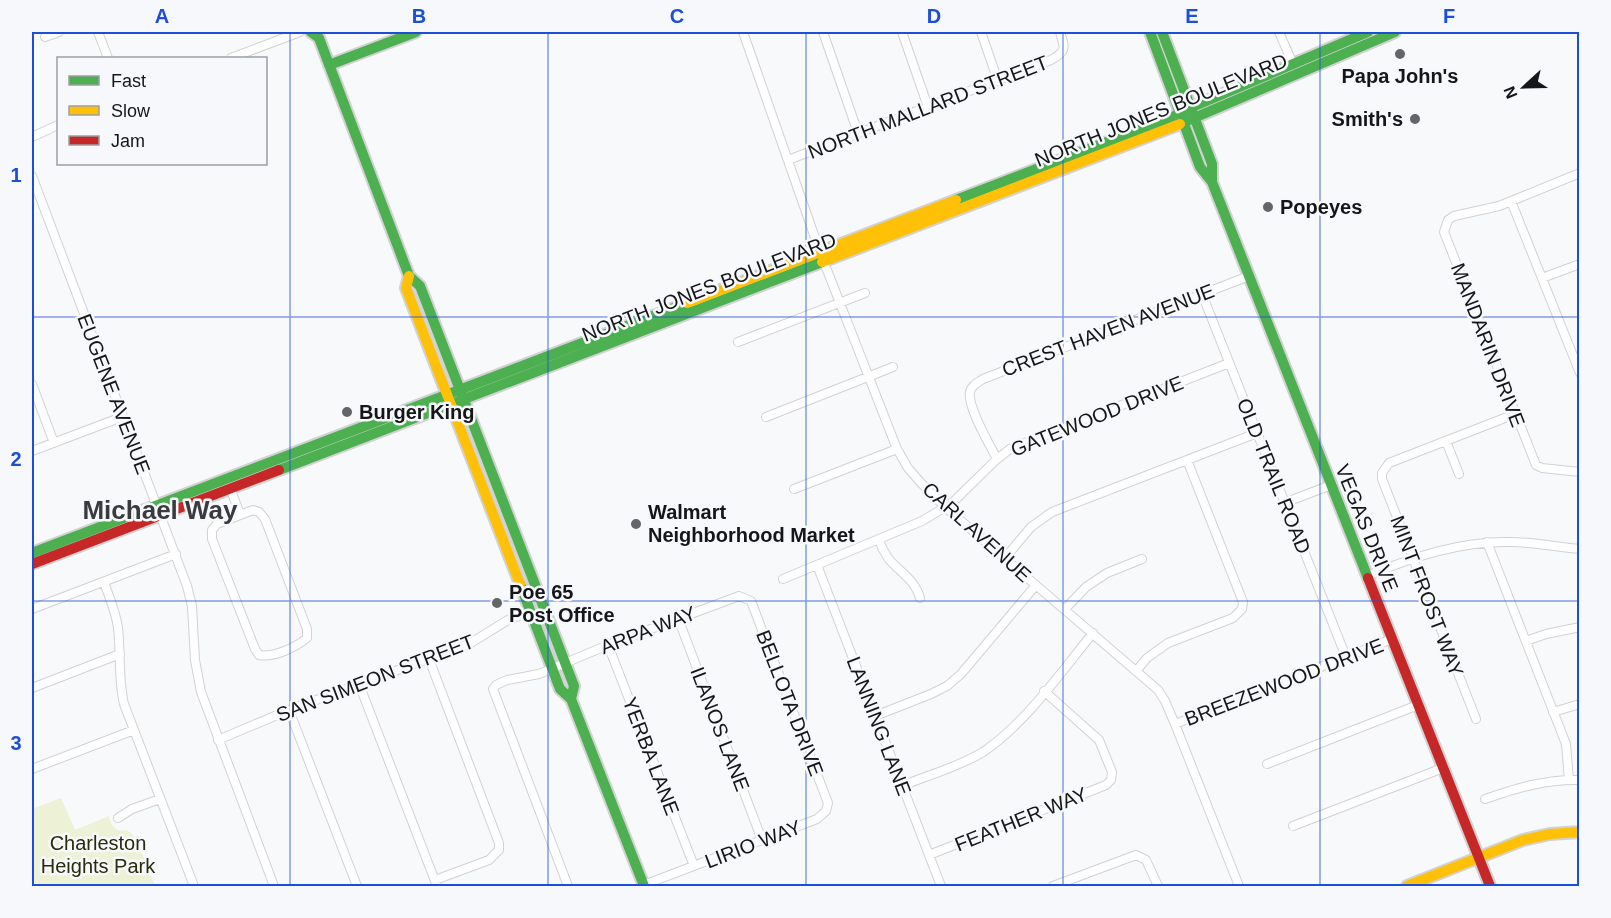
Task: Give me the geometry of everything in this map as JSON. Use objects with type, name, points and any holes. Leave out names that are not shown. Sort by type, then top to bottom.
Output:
[{"type":"main road","points":[[329,65],[416,32]]},
{"type":"main road","name":"VEGAS DRIVE","points":[[1150,32],[1187,116]]},
{"type":"main road","name":"VEGAS DRIVE","points":[[1162,32],[1200,167],[1212,182],[1490,886]]},
{"type":"main road","name":"NORTH JONES BOULEVARD","points":[[462,395],[634,335],[822,257],[1273,84],[1355,43],[1368,32]]},
{"type":"main road","name":"NORTH JONES BOULEVARD","points":[[1187,116],[1293,64],[1395,32]]},
{"type":"main road","points":[[316,34],[409,276],[418,283],[556,639],[574,686],[571,699]]},
{"type":"main road","points":[[1273,84],[1293,64]]},
{"type":"main road","name":"NORTH JONES BOULEVARD","points":[[32,564],[159,510],[462,395],[675,308],[822,257]]},
{"type":"main road","points":[[409,276],[406,288],[506,550],[561,689],[571,699],[643,886]]},
{"type":"main road","points":[[634,335],[643,326],[668,315],[675,308]]},
{"type":"main road","points":[[601,347],[612,338],[634,329],[639,322]]},
{"type":"main road","name":"NORTH JONES BOULEVARD","points":[[32,553],[230,488],[275,465]]},
{"type":"main road","points":[[489,502],[497,512],[509,539],[519,546]]},
{"type":"main road","points":[[506,550],[516,555],[533,581]]},
{"type":"main road","points":[[530,612],[537,612],[541,615],[547,631],[556,639]]},
{"type":"main road","points":[[1407,886],[1536,836],[1580,832]]},
{"type":"street","points":[[45,37],[59,32]]},
{"type":"street","points":[[98,32],[108,57]]},
{"type":"street","points":[[234,57],[300,32]]},
{"type":"street","name":"CARL AVENUE","points":[[743,32],[822,257],[897,448],[908,468],[945,507],[1158,690],[1175,724],[1239,886]]},
{"type":"street","points":[[823,32],[858,134]]},
{"type":"street","points":[[902,32],[928,107]]},
{"type":"street","points":[[981,32],[998,81]]},
{"type":"street","name":"NORTH MALLARD STREET","points":[[788,160],[1051,60],[1064,50],[1060,32]]},
{"type":"street","points":[[1279,32],[1293,64]]},
{"type":"street","points":[[32,137],[57,125]]},
{"type":"street","points":[[1580,173],[1511,201],[1575,351],[1580,373]]},
{"type":"street","name":"EUGENE AVENUE","points":[[32,176],[35,198],[176,554],[192,606],[195,660],[201,692],[274,886]]},
{"type":"street","name":"MANDARIN DRIVE","points":[[1511,201],[1454,216],[1446,225],[1444,232],[1536,465],[1542,468],[1580,472]]},
{"type":"street","points":[[1542,278],[1580,264]]},
{"type":"street","name":"CREST HAVEN AVENUE","points":[[997,459],[971,406],[970,389],[982,379],[1249,276]]},
{"type":"street","points":[[738,342],[865,293]]},
{"type":"street","name":"OLD TRAIL ROAD","points":[[1202,294],[1346,657]]},
{"type":"street","name":"GATEWOOD DRIVE","points":[[783,579],[922,521],[952,503],[1010,449],[1229,363]]},
{"type":"street","points":[[766,417],[893,367]]},
{"type":"street","points":[[32,384],[54,443]]},
{"type":"street","points":[[1459,474],[1446,441],[1515,414]]},
{"type":"street","points":[[32,451],[122,417]]},
{"type":"street","points":[[1005,558],[1031,527],[1052,512],[1257,433]]},
{"type":"street","name":"MINT FROST WAY","points":[[1446,441],[1389,464],[1382,473],[1382,479],[1476,719]]},
{"type":"street","points":[[794,489],[897,448]]},
{"type":"street","points":[[1137,670],[1158,649],[1233,618],[1242,609],[1243,602],[1187,460]]},
{"type":"street","points":[[1284,503],[1331,485]]},
{"type":"street","points":[[230,488],[240,514]]},
{"type":"street","points":[[253,510],[259,512],[264,519],[307,629],[307,638],[300,644],[266,657],[260,655],[255,649],[212,539],[212,530],[216,524],[240,514],[253,510]]},
{"type":"street","points":[[879,540],[889,560],[917,588],[920,598]]},
{"type":"street","points":[[1367,576],[1412,558],[1446,549],[1487,543],[1511,542],[1580,549]]},
{"type":"street","points":[[1487,543],[1566,744],[1569,780]]},
{"type":"street","points":[[32,609],[176,554]]},
{"type":"street","points":[[1065,609],[1093,582],[1107,573],[1142,559]]},
{"type":"street","name":"LANNING LANE","points":[[817,565],[941,886]]},
{"type":"street","points":[[104,582],[114,610],[120,654],[120,687],[134,730],[194,886]]},
{"type":"street","points":[[875,716],[947,686],[961,674],[1036,585]]},
{"type":"street","name":"ARPA WAY","points":[[566,886],[493,689],[507,680],[539,674],[678,618],[739,596],[745,598]]},
{"type":"street","name":"BELLOTA DRIVE","points":[[745,598],[751,601],[828,803],[826,811]]},
{"type":"street","name":"SAN SIMEON STREET","points":[[218,740],[290,710],[469,644],[508,620],[530,612]]},
{"type":"street","name":"ILANOS LANE","points":[[678,618],[762,840]]},
{"type":"street","points":[[1526,641],[1580,627]]},
{"type":"street","points":[[902,786],[981,753],[1000,740],[1093,633]]},
{"type":"street","name":"BREEZEWOOD DRIVE","points":[[1175,724],[1392,639]]},
{"type":"street","name":"YERBA LANE","points":[[608,645],[694,866]]},
{"type":"street","points":[[32,688],[120,654]]},
{"type":"street","points":[[359,684],[436,883],[489,860],[499,849],[500,843],[429,658]]},
{"type":"street","name":"FEATHER WAY","points":[[929,855],[1106,785],[1111,780],[1112,772],[1099,740],[1044,692]]},
{"type":"street","points":[[1553,712],[1580,704]]},
{"type":"street","points":[[1268,764],[1418,705]]},
{"type":"street","points":[[290,710],[357,886]]},
{"type":"street","points":[[32,769],[134,730]]},
{"type":"street","points":[[1293,826],[1443,768]]},
{"type":"street","points":[[1485,799],[1524,785],[1580,780]]},
{"type":"street","points":[[118,818],[132,809],[160,799]]},
{"type":"street","name":"LIRIO WAY","points":[[643,886],[817,819],[826,811]]},
{"type":"street","points":[[1053,886],[1128,857],[1142,857],[1150,867],[1158,886]]},
{"type":"green space","name":"Charleston Heights Park","points":[[61,798],[75,830],[109,816],[115,828],[120,831],[127,830],[136,838],[155,886],[36,886],[32,869],[32,809]]},
{"type":"traffic: fast","points":[[311,32],[319,38],[409,276],[420,286],[574,686],[571,699]]},
{"type":"traffic: fast","points":[[329,65],[416,32]]},
{"type":"traffic: fast","points":[[1150,32],[1200,167],[1212,182],[1368,578]]},
{"type":"traffic: fast","points":[[1162,32],[1212,164],[1212,182]]},
{"type":"traffic: fast","points":[[956,200],[1180,114],[1368,32]]},
{"type":"traffic: fast","points":[[1180,124],[1395,32]]},
{"type":"traffic: fast","points":[[279,470],[822,262]]},
{"type":"traffic: fast","points":[[32,553],[687,303]]},
{"type":"traffic: fast","points":[[520,584],[560,689],[571,699],[644,886]]},
{"type":"traffic: slow","points":[[822,262],[1180,124]]},
{"type":"traffic: slow","points":[[687,303],[956,200]]},
{"type":"traffic: slow","points":[[409,276],[406,288],[520,584]]},
{"type":"traffic: slow","points":[[1407,886],[1523,840],[1550,834],[1580,832]]},
{"type":"traffic: jam","points":[[32,564],[279,470]]},
{"type":"traffic: jam","points":[[1368,578],[1490,886]]},
{"type":"place","name":"Papa John's","points":[[1400,54]]},
{"type":"place","name":"Smith's","points":[[1415,119]]},
{"type":"place","name":"Popeyes","points":[[1268,207]]},
{"type":"place","name":"Burger King","points":[[347,412]]},
{"type":"place","name":"Walmart Neighborhood Market","points":[[636,524]]},
{"type":"place","name":"Poe 65 Post Office","points":[[497,603]]},
{"type":"district","name":"Michael Way","points":[[160,510]]}]
